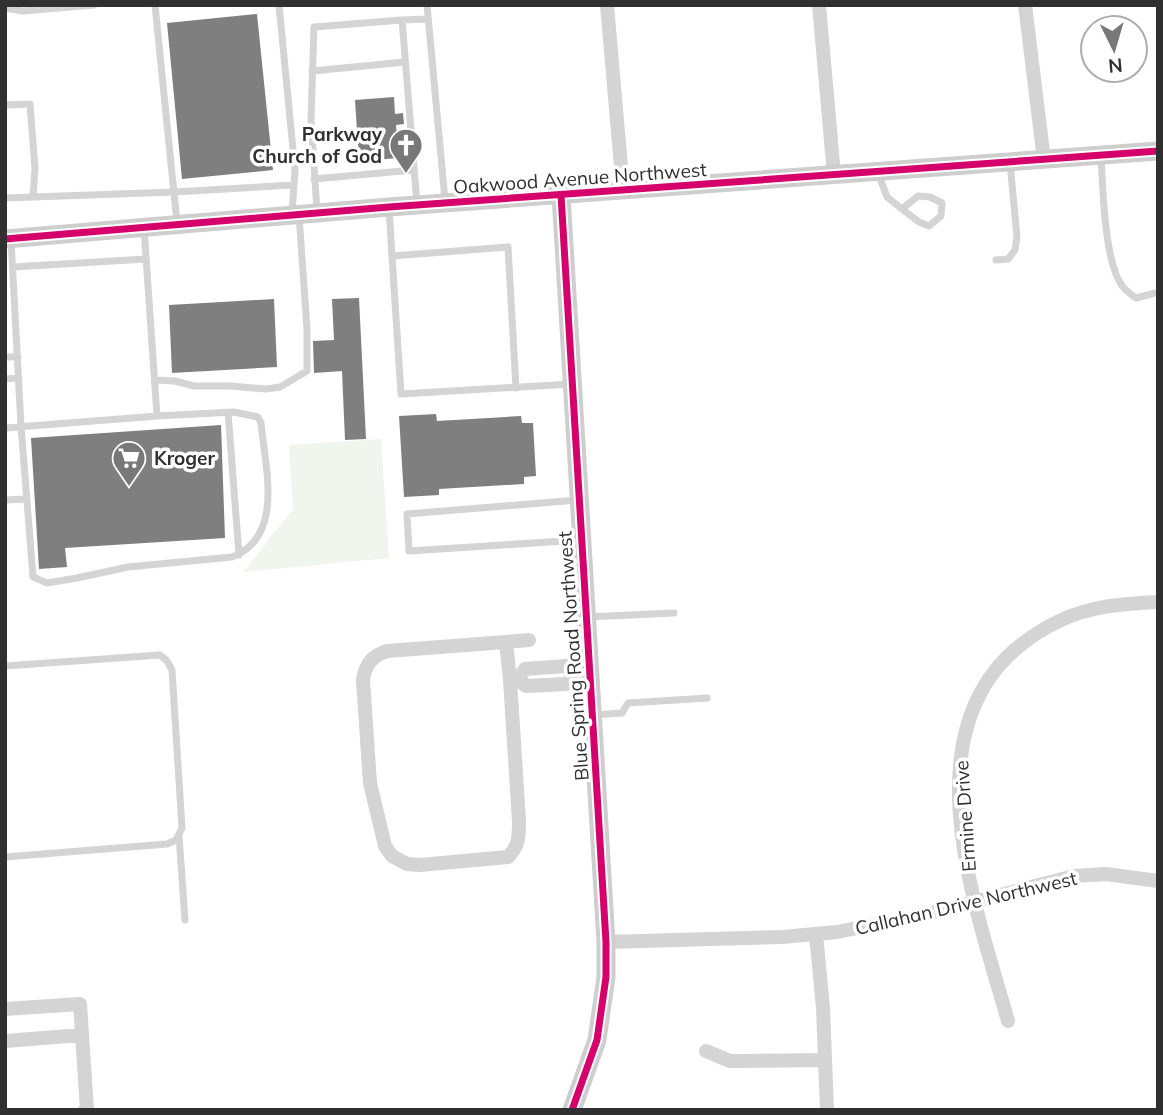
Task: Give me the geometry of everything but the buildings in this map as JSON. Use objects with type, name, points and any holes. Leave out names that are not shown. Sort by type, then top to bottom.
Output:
[{"type":"street","points":[[607,5],[623,190]]},
{"type":"street","points":[[819,5],[834,175]]},
{"type":"street","points":[[1025,5],[1044,160]]},
{"type":"street","name":"Oakwood Avenue Northwest","points":[[8,239],[303,213],[1158,151]]},
{"type":"street","name":"Blue Spring Road Northwest","points":[[561,195],[586,617],[583,675],[593,715],[606,942],[606,977],[597,1040],[572,1110]]},
{"type":"street","name":"Ermine Drive","points":[[1008,1021],[966,867],[960,776],[961,749],[967,723],[978,694],[994,670],[1020,645],[1063,619],[1113,605],[1158,602]]},
{"type":"street","points":[[506,642],[514,680],[519,841],[508,857],[407,864],[392,856],[385,846],[370,783],[364,670],[379,653],[387,651],[529,640]]},
{"type":"street","points":[[514,680],[525,669],[552,667],[566,666],[583,675]]},
{"type":"street","name":"Callahan Drive Northwest","points":[[606,942],[816,934],[893,922],[1074,876],[1106,874],[1158,881]]},
{"type":"street","points":[[816,934],[823,1008],[827,1110]]},
{"type":"street","points":[[5,1009],[80,1004],[85,1110]]},
{"type":"street","points":[[5,1041],[82,1035]]},
{"type":"street","points":[[706,1051],[730,1061],[825,1060]]},
{"type":"lane","points":[[5,8],[23,11],[94,5]]},
{"type":"lane","points":[[155,5],[177,224]]},
{"type":"lane","points":[[155,380],[194,386],[267,389],[280,387],[307,372],[303,213],[292,185],[295,170],[279,5]]},
{"type":"lane","points":[[427,5],[445,203]]},
{"type":"lane","points":[[303,213],[314,179],[311,120],[314,27],[428,19]]},
{"type":"lane","points":[[402,20],[417,205]]},
{"type":"lane","points":[[312,71],[405,62]]},
{"type":"lane","points":[[5,105],[30,104],[35,169],[33,196]]},
{"type":"lane","points":[[1101,156],[1107,234],[1114,265],[1123,287],[1136,298],[1155,293]]},
{"type":"lane","points":[[996,260],[1008,258],[1015,250],[1017,237],[1010,162]]},
{"type":"lane","points":[[314,179],[414,170]]},
{"type":"lane","points":[[878,172],[887,197],[902,209],[919,222],[929,226],[941,216],[942,202],[918,196],[902,209]]},
{"type":"lane","points":[[5,198],[292,185]]},
{"type":"lane","points":[[389,207],[401,394],[572,384]]},
{"type":"lane","points":[[144,227],[157,416]]},
{"type":"lane","points":[[5,428],[21,426],[157,416],[248,413],[258,417],[261,423],[268,501],[263,529],[254,543],[232,557],[128,566],[47,583],[33,577],[21,426],[13,267],[8,239]]},
{"type":"lane","points":[[392,256],[508,247],[516,387]]},
{"type":"lane","points":[[13,267],[146,259]]},
{"type":"lane","points":[[5,357],[18,356]]},
{"type":"lane","points":[[5,379],[19,377]]},
{"type":"lane","points":[[228,412],[239,555]]},
{"type":"lane","points":[[5,500],[26,499]]},
{"type":"lane","points":[[579,500],[407,514],[407,527],[409,551],[581,540]]},
{"type":"lane","points":[[586,617],[674,613]]},
{"type":"lane","points":[[5,666],[160,655],[167,661],[172,670],[182,828],[176,840],[167,844],[5,857]]},
{"type":"lane","points":[[593,715],[622,713],[628,703],[707,698]]},
{"type":"lane","points":[[179,834],[185,920]]},
{"type":"shaded area","points":[[381,439],[389,558],[243,572],[293,509],[289,445]]},
{"type":"cycle path","points":[[5,239],[389,207],[1158,151]]},
{"type":"cycle path","points":[[561,195],[606,942],[606,977],[597,1040],[572,1110]]},
{"type":"place","name":"Parkway Church of God","points":[[406,175]]},
{"type":"place","name":"Kroger","points":[[129,488]]}]
